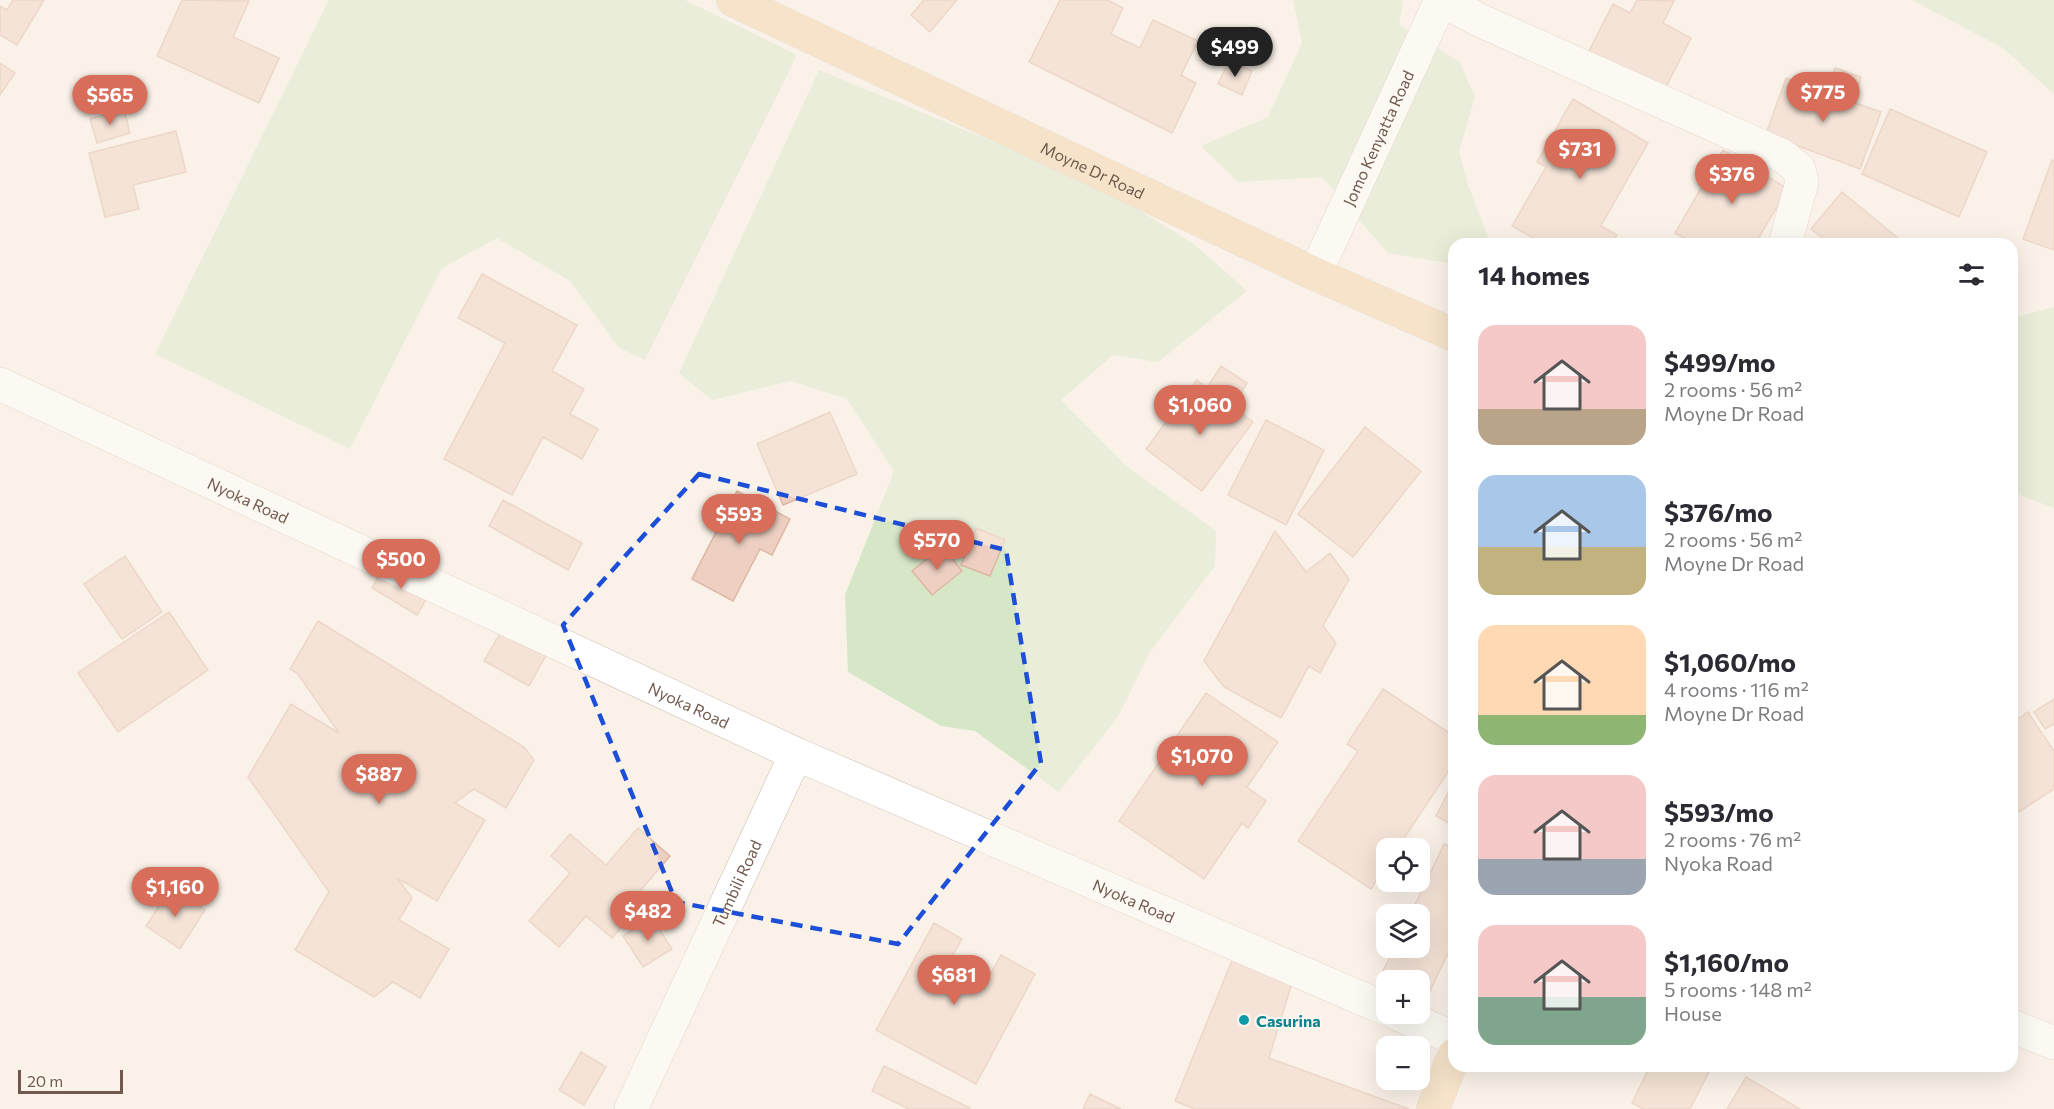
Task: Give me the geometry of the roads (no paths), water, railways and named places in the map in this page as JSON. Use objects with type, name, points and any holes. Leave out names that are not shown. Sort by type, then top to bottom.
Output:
[{"type":"main road","name":"Moyne Dr Road","points":[[733,0],[1315,274],[1448,333]]},
{"type":"main road","points":[[1433,1109],[1448,1070]]},
{"type":"street","name":"Jomo Kenyatta Road","points":[[1315,274],[1441,0]]},
{"type":"street","points":[[1441,0],[1479,20],[1783,156],[1799,169],[1802,182],[1787,238]]},
{"type":"street","name":"Nyoka Road","points":[[0,384],[796,754],[1376,1005]]},
{"type":"street","name":"Tumbili Road","points":[[631,1109],[796,754]]},
{"type":"street","points":[[1421,1024],[1448,1035]]},
{"type":"street","points":[[2018,1029],[2054,1044]]},
{"type":"place","name":"Casurina","points":[[1244,1020]]}]
